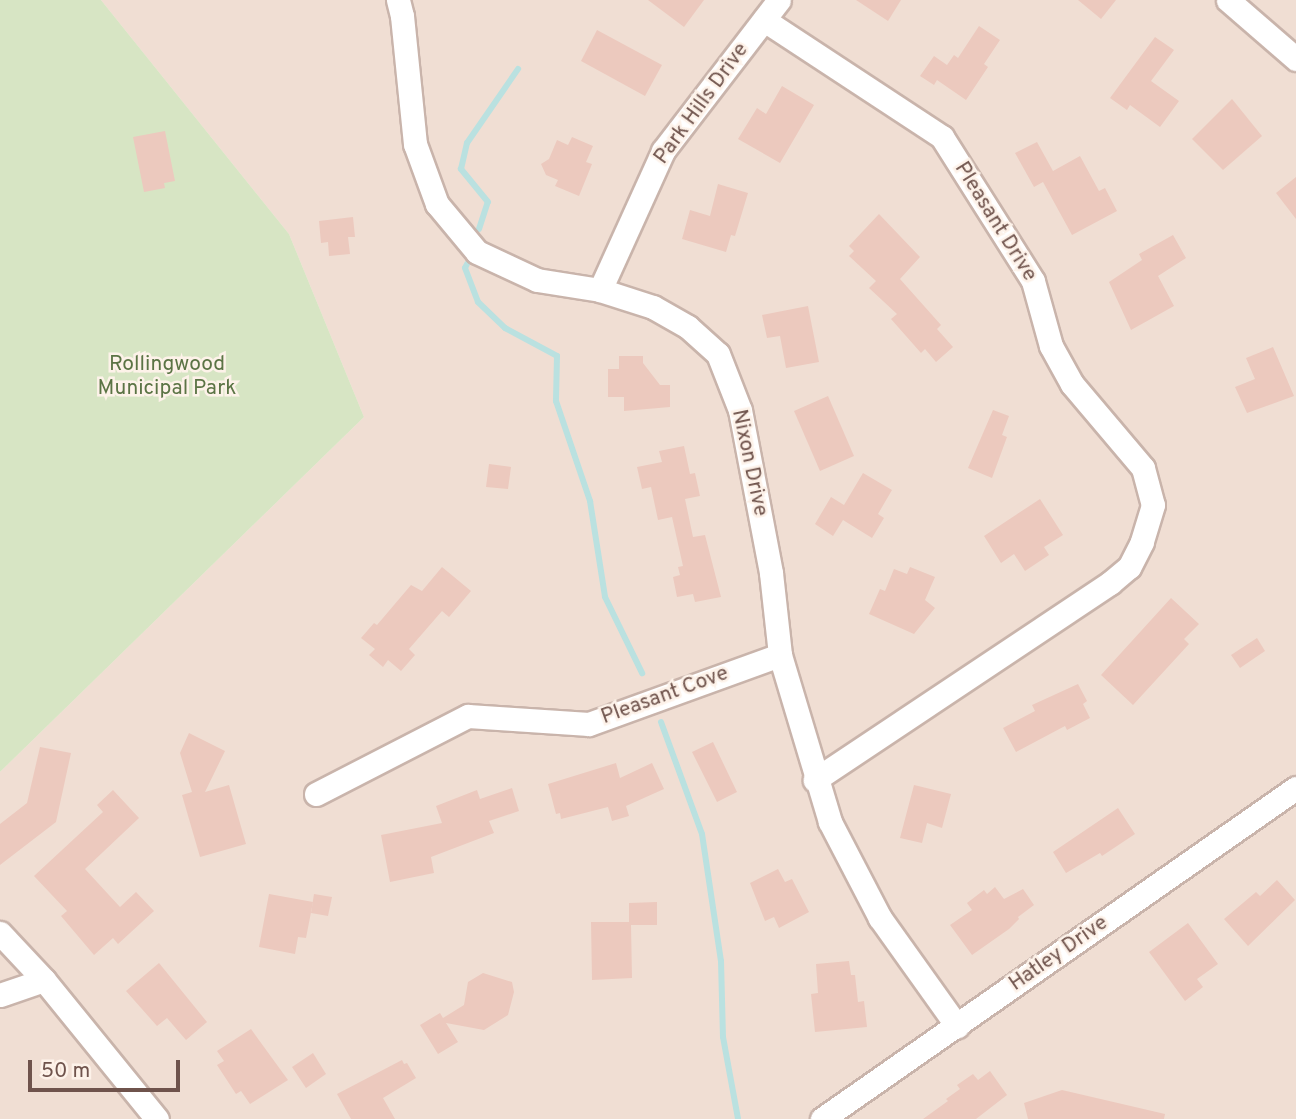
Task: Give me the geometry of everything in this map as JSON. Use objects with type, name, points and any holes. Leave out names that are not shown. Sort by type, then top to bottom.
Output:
[{"type":"street","name":"Nixon Drive","points":[[398,0],[415,144],[437,204],[477,252],[537,280],[600,290],[653,307],[688,327],[718,354],[740,410],[771,573],[780,655],[815,780],[830,822],[880,918],[957,1026]]},
{"type":"street","name":"Park Hills Drive","points":[[600,290],[663,151],[779,0]]},
{"type":"street","points":[[1228,0],[1296,59]]},
{"type":"street","name":"Pleasant Drive","points":[[764,20],[942,137],[1034,281],[1051,346],[1073,384],[1143,468],[1153,505],[1142,541],[1129,567],[1110,583],[815,780]]},
{"type":"street","name":"Pleasant Cove","points":[[316,794],[468,716],[589,724],[780,655]]},
{"type":"street","name":"Hatley Drive","points":[[822,1119],[1293,795]]},
{"type":"street","points":[[0,933],[44,979],[158,1119]]},
{"type":"street","points":[[0,995],[44,979]]},
{"type":"shaded area","points":[[101,0],[1296,0],[1296,1119],[0,1119],[0,772],[364,417],[289,234]]},
{"type":"green space","name":"Rollingwood Municipal Park","points":[[0,0],[101,0],[289,234],[364,417],[0,772]]},
{"type":"building","points":[[648,0],[704,0],[684,27]]},
{"type":"building","points":[[856,0],[901,0],[888,21]]},
{"type":"building","points":[[1078,0],[1116,0],[1101,19]]},
{"type":"building","points":[[979,26],[1000,40],[984,64],[988,67],[966,100],[937,80],[934,85],[920,76],[934,56],[947,65],[954,55],[958,58]]},
{"type":"building","points":[[597,30],[662,65],[645,96],[581,61]]},
{"type":"building","points":[[1155,37],[1174,50],[1151,81],[1179,101],[1160,127],[1130,105],[1127,110],[1110,98]]},
{"type":"building","points":[[782,86],[814,105],[780,163],[738,139],[757,108],[766,114]]},
{"type":"building","points":[[1232,99],[1262,136],[1223,170],[1192,139]]},
{"type":"building","points":[[165,131],[175,181],[164,183],[165,188],[144,192],[133,137]]},
{"type":"building","points":[[572,137],[593,146],[586,162],[592,164],[579,196],[555,186],[558,180],[546,175],[541,164],[549,159],[557,140],[568,145]]},
{"type":"building","points":[[1037,142],[1053,171],[1080,156],[1099,191],[1105,188],[1117,211],[1072,235],[1043,182],[1034,187],[1015,153]]},
{"type":"building","points":[[1296,177],[1296,219],[1276,193]]},
{"type":"building","points":[[718,184],[748,193],[735,236],[731,235],[726,252],[682,239],[690,210],[710,216]]},
{"type":"building","points":[[879,214],[920,257],[900,279],[941,325],[937,329],[953,347],[936,362],[925,349],[921,353],[891,319],[897,314],[869,288],[876,281],[849,256],[854,251],[849,246]]},
{"type":"building","points":[[353,217],[355,237],[348,237],[350,254],[329,256],[328,242],[321,243],[319,221]]},
{"type":"building","points":[[1173,235],[1186,258],[1158,276],[1174,306],[1131,330],[1109,282],[1142,260],[1139,254]]},
{"type":"building","points":[[808,306],[819,362],[786,368],[780,336],[767,338],[762,315]]},
{"type":"building","points":[[1273,347],[1294,396],[1247,413],[1235,387],[1255,379],[1246,358]]},
{"type":"building","points":[[619,356],[643,356],[643,363],[660,385],[670,385],[670,407],[624,411],[624,397],[608,397],[608,369],[619,369]]},
{"type":"building","points":[[828,396],[854,456],[820,471],[794,411]]},
{"type":"building","points":[[993,410],[1009,416],[1002,435],[1007,437],[992,478],[968,468]]},
{"type":"building","points":[[684,446],[690,474],[695,473],[700,496],[685,499],[693,537],[705,535],[721,597],[695,602],[693,594],[677,597],[673,577],[680,575],[678,567],[683,566],[672,517],[658,520],[651,487],[642,489],[637,467],[662,462],[659,451]]},
{"type":"building","points":[[489,464],[511,467],[508,489],[486,487]]},
{"type":"building","points":[[863,473],[892,490],[878,514],[884,518],[872,538],[843,520],[833,536],[815,524],[831,497],[844,505]]},
{"type":"building","points":[[1040,499],[1063,535],[1044,547],[1049,555],[1025,571],[1014,554],[1001,563],[984,536]]},
{"type":"building","points":[[442,567],[471,591],[449,617],[442,611],[409,649],[415,655],[401,671],[388,660],[383,667],[369,655],[375,649],[361,638],[374,623],[377,625],[411,585],[422,591]]},
{"type":"building","points":[[910,567],[935,577],[925,600],[935,608],[914,634],[869,614],[880,589],[885,591],[894,569],[907,574]]},
{"type":"building","points":[[1171,598],[1199,624],[1184,639],[1189,644],[1133,705],[1101,675]]},
{"type":"building","points":[[1257,638],[1265,651],[1240,668],[1231,655]]},
{"type":"building","points":[[1078,684],[1087,701],[1083,704],[1090,718],[1067,730],[1065,726],[1016,752],[1003,728],[1035,711],[1032,705]]},
{"type":"building","points":[[189,733],[225,751],[205,792],[229,785],[246,844],[200,857],[182,795],[192,792],[180,753]]},
{"type":"building","points":[[713,742],[737,792],[717,802],[692,752]]},
{"type":"building","points":[[40,747],[71,753],[56,822],[0,865],[0,824],[27,803]]},
{"type":"building","points":[[616,763],[620,778],[652,763],[664,789],[626,806],[629,816],[612,821],[608,807],[561,819],[560,813],[556,814],[548,784]]},
{"type":"building","points":[[914,785],[951,794],[942,828],[927,823],[922,843],[900,838]]},
{"type":"building","points":[[512,788],[519,811],[489,821],[494,833],[431,857],[434,873],[390,882],[381,835],[442,823],[436,806],[477,790],[480,799]]},
{"type":"building","points":[[113,790],[139,818],[85,869],[120,907],[136,892],[154,911],[118,944],[113,938],[94,955],[61,916],[67,911],[34,876],[103,812],[97,805]]},
{"type":"building","points":[[1118,808],[1135,834],[1102,856],[1100,853],[1066,873],[1053,852]]},
{"type":"building","points":[[778,869],[785,882],[792,879],[809,912],[779,928],[774,917],[765,921],[750,883]]},
{"type":"building","points":[[1277,880],[1295,900],[1248,946],[1224,919],[1256,892],[1260,896]]},
{"type":"building","points":[[995,887],[1004,899],[1023,889],[1034,905],[1018,917],[1009,929],[972,955],[950,925],[972,910],[967,903],[984,890],[987,894]]},
{"type":"building","points":[[269,894],[313,902],[306,938],[298,937],[295,954],[259,947]]},
{"type":"building","points":[[314,894],[332,897],[328,916],[311,913]]},
{"type":"building","points":[[657,902],[657,925],[631,925],[632,978],[592,980],[591,922],[629,922],[629,903]]},
{"type":"building","points":[[1188,923],[1218,964],[1197,979],[1203,987],[1185,1001],[1149,952]]},
{"type":"building","points":[[849,961],[851,975],[855,975],[858,1002],[864,1001],[867,1027],[815,1032],[811,994],[818,993],[816,964]]},
{"type":"building","points":[[159,963],[207,1022],[186,1040],[167,1018],[157,1026],[126,991]]},
{"type":"building","points":[[483,973],[512,982],[514,992],[508,1015],[484,1030],[446,1023],[458,1042],[438,1054],[420,1025],[440,1013],[443,1018],[464,1005],[468,982]]},
{"type":"building","points":[[251,1029],[288,1080],[250,1104],[241,1091],[236,1094],[217,1065],[224,1061],[217,1051]]},
{"type":"building","points":[[313,1053],[326,1074],[306,1088],[292,1067]]},
{"type":"building","points":[[402,1060],[404,1064],[407,1063],[416,1078],[383,1098],[395,1119],[351,1119],[337,1094]]},
{"type":"building","points":[[990,1071],[1007,1095],[976,1119],[923,1119],[960,1089],[957,1085],[973,1074],[978,1080]]},
{"type":"building","points":[[1062,1090],[1165,1114],[1164,1119],[1028,1119],[1024,1103]]},
{"type":"waterway","points":[[479,229],[488,202],[461,169],[467,143],[518,69]]},
{"type":"waterway","points":[[467,264],[465,268],[478,302],[505,328],[557,356],[556,401],[590,501],[605,597],[642,673]]},
{"type":"waterway","points":[[661,722],[702,834],[721,961],[723,1037],[738,1119]]}]
